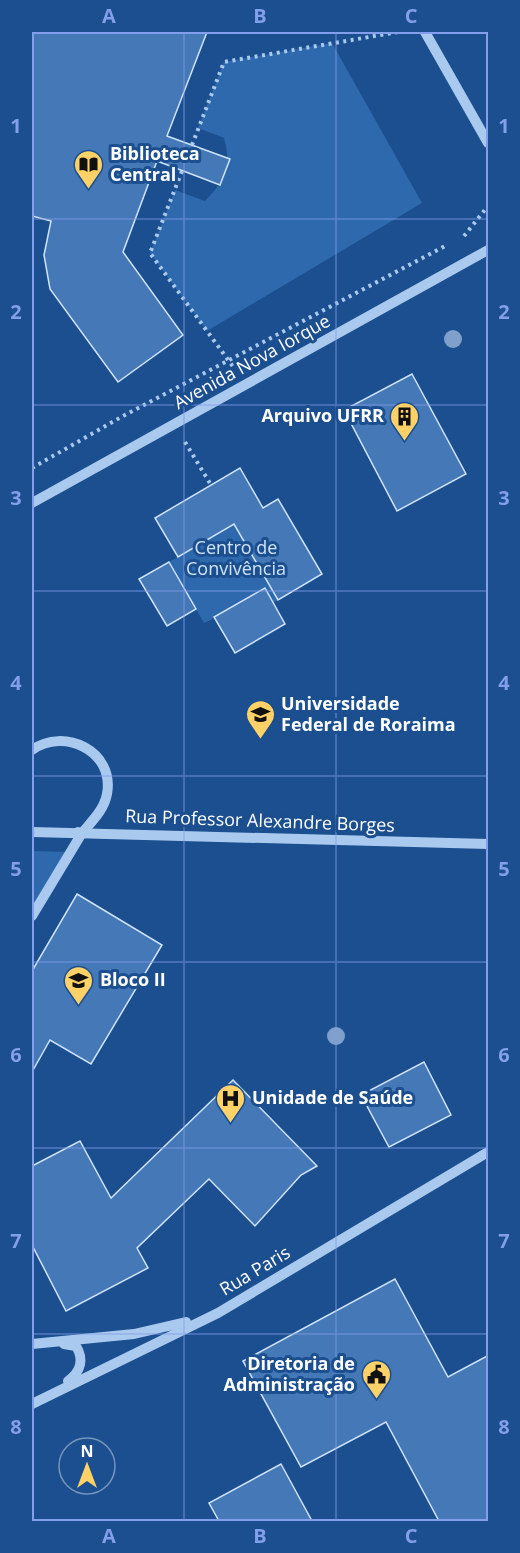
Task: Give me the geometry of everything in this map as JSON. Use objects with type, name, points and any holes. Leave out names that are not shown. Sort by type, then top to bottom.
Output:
[{"type":"street","points":[[425,32],[489,143]]},
{"type":"street","name":"Avenida Nova Iorque","points":[[32,503],[489,250]]},
{"type":"street","points":[[32,750],[54,740],[68,740],[82,745],[94,753],[103,765],[107,779],[107,793],[103,807],[82,833],[32,916]]},
{"type":"street","points":[[32,822],[40,828],[82,833]]},
{"type":"street","name":"Rua Professor Alexandre Borges","points":[[32,832],[489,844]]},
{"type":"street","name":"Rua Paris","points":[[32,1403],[218,1313],[489,1152]]},
{"type":"street","points":[[33,1344],[134,1334],[218,1313]]},
{"type":"street","points":[[32,1403],[74,1377],[81,1359],[76,1346],[71,1344],[33,1344]]},
{"type":"path","points":[[192,145],[224,62],[398,32]]},
{"type":"path","points":[[182,171],[150,254],[246,384]]},
{"type":"path","points":[[457,240],[465,236],[489,207]]},
{"type":"path","points":[[32,468],[450,243]]},
{"type":"path","points":[[174,424],[211,485]]},
{"type":"green space","points":[[332,43],[422,203],[207,331],[150,253],[175,190],[205,201],[218,186],[225,172],[227,157],[224,138],[198,128],[224,62]]},
{"type":"green space","name":"Centro de Convivência","points":[[240,468],[263,507],[278,499],[322,574],[273,603],[285,624],[235,653],[215,618],[204,623],[196,609],[167,626],[139,579],[178,557],[155,518]]},
{"type":"green space","points":[[32,851],[70,852],[32,916]]},
{"type":"building","name":"Biblioteca Central","points":[[32,32],[207,32],[167,136],[230,159],[220,185],[157,161],[123,252],[183,335],[118,382],[50,289],[44,255],[51,221],[32,216]]},
{"type":"building","name":"Arquivo UFRR","points":[[412,374],[466,474],[397,511],[344,410]]},
{"type":"building","points":[[240,468],[263,508],[278,499],[322,574],[278,600],[234,524],[178,557],[155,518]]},
{"type":"building","points":[[169,562],[196,609],[167,626],[139,579]]},
{"type":"building","points":[[265,588],[285,624],[235,653],[214,617]]},
{"type":"building","name":"Bloco II","points":[[77,894],[162,945],[91,1064],[50,1040],[32,1072],[32,971]]},
{"type":"building","points":[[424,1062],[451,1115],[389,1147],[361,1095]]},
{"type":"building","points":[[233,1080],[317,1166],[301,1175],[255,1226],[209,1179],[137,1248],[148,1268],[66,1311],[32,1245],[32,1166],[80,1141],[111,1198]]},
{"type":"building","name":"Diretoria de Administração","points":[[395,1279],[448,1377],[489,1355],[489,1521],[439,1521],[386,1422],[301,1467],[243,1361]]},
{"type":"building","points":[[281,1464],[312,1521],[219,1521],[209,1503]]},
{"type":"place","name":"Biblioteca Central","points":[[89,190]]},
{"type":"place","name":"Arquivo UFRR","points":[[405,442]]},
{"type":"place","name":"Universidade Federal de Roraima","points":[[260,740]]},
{"type":"place","name":"Bloco II","points":[[79,1006]]},
{"type":"place","name":"Unidade de Saúde","points":[[231,1124]]},
{"type":"place","name":"Diretoria de Administração","points":[[376,1400]]}]
